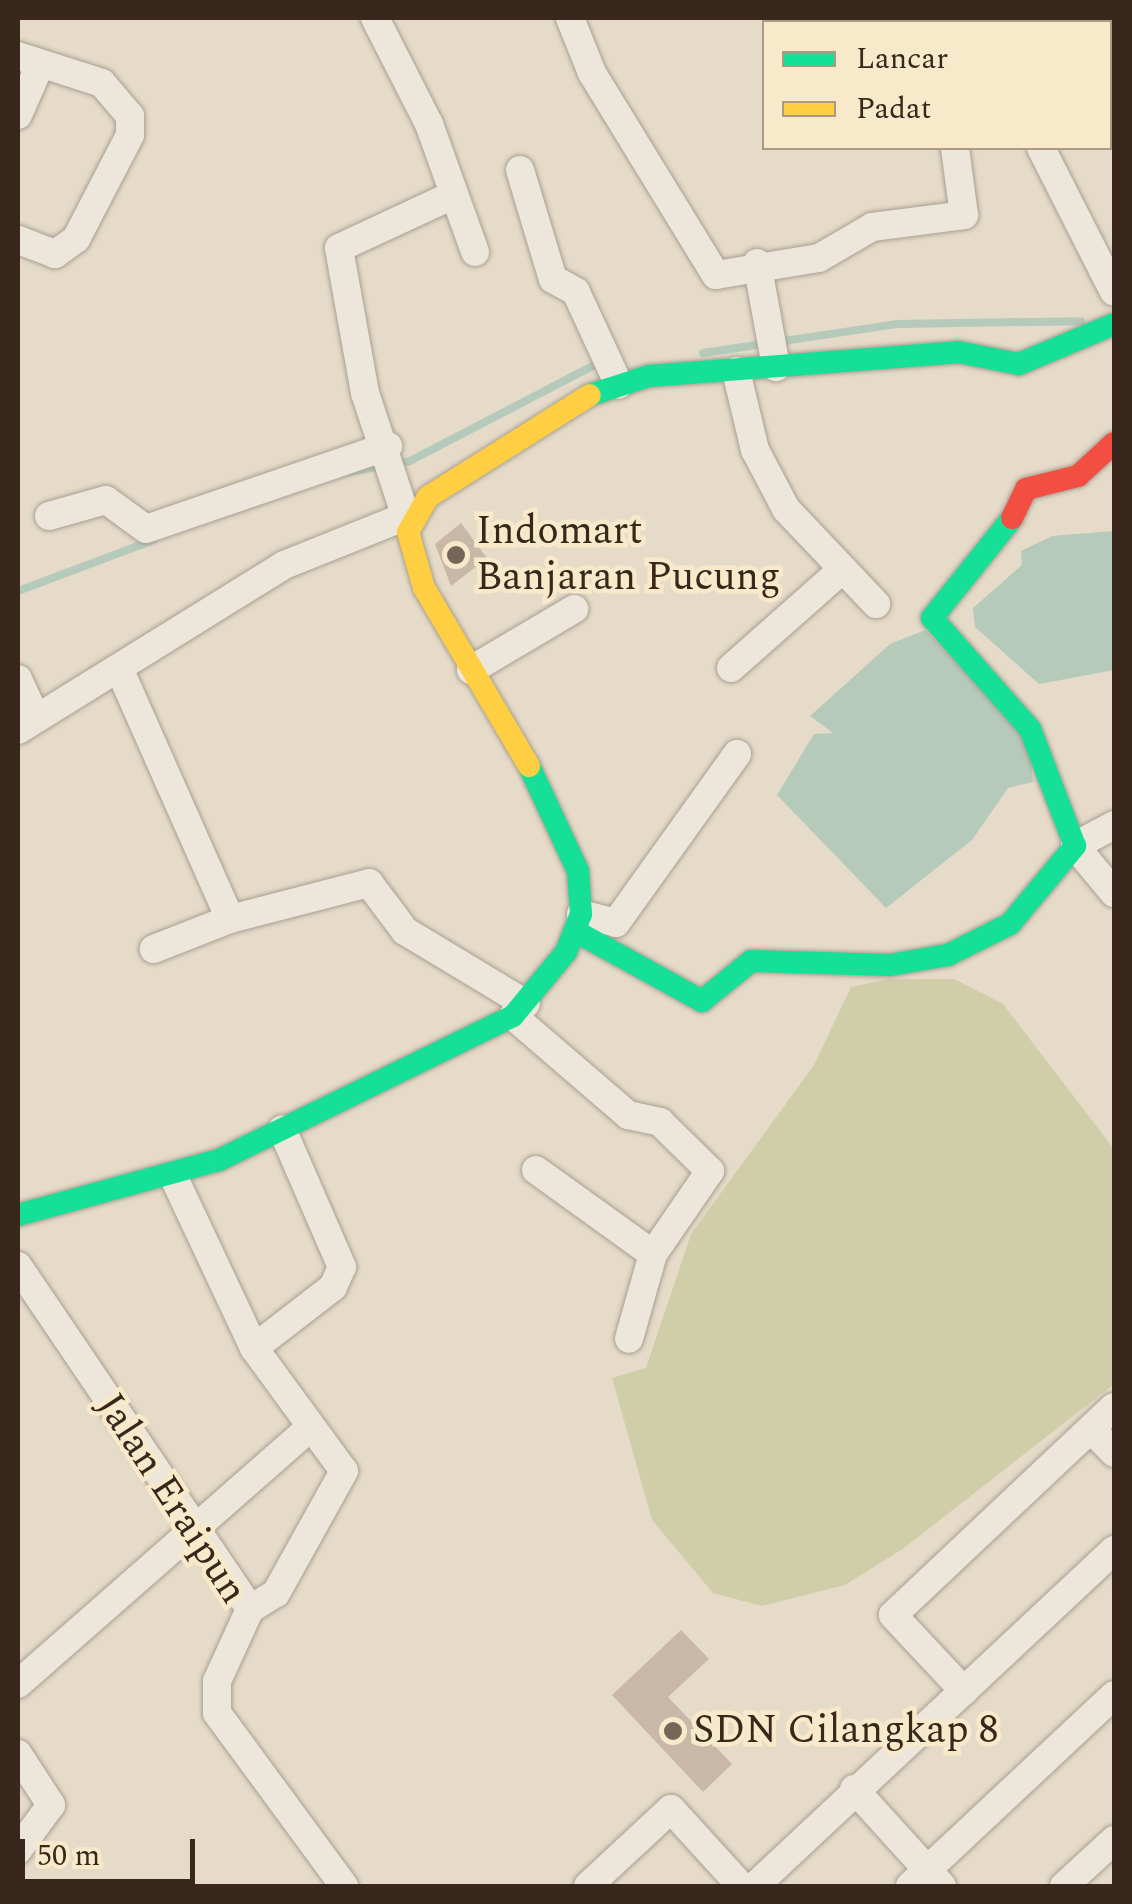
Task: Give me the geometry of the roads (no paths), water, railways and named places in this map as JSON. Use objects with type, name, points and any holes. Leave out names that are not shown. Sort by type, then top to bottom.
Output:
[{"type":"street","points":[[375,18],[454,195],[475,252]]},
{"type":"street","points":[[578,22],[716,275],[757,263],[819,258],[872,227],[964,216],[954,150]]},
{"type":"street","points":[[18,115],[29,60],[102,83],[122,101],[130,135],[68,248],[55,254],[18,240]]},
{"type":"street","points":[[1041,150],[1113,290]]},
{"type":"street","points":[[520,170],[551,276],[573,287],[612,367]]},
{"type":"street","points":[[18,1215],[174,1180],[520,1010],[579,923],[578,870],[556,811],[424,588],[410,552],[410,514],[365,393],[338,248],[454,195]]},
{"type":"street","points":[[757,263],[776,368]]},
{"type":"street","points":[[18,679],[27,724],[121,673],[284,565],[410,514],[457,475],[579,398],[612,367],[736,371],[958,352],[1020,364],[1114,324]]},
{"type":"street","points":[[736,371],[769,478],[843,570],[876,604]]},
{"type":"street","points":[[1114,443],[1078,476],[1026,488],[1000,544],[932,618],[1030,729],[1074,846],[1114,892]]},
{"type":"street","points":[[49,516],[106,500],[146,529],[390,458]]},
{"type":"street","points":[[732,668],[843,570]]},
{"type":"street","points":[[471,670],[574,609]]},
{"type":"street","points":[[121,673],[230,919]]},
{"type":"street","points":[[579,923],[616,923],[737,754]]},
{"type":"street","points":[[579,923],[702,1000],[751,961],[890,964],[948,955],[1010,924],[1074,846],[1114,825]]},
{"type":"street","points":[[154,949],[230,919],[370,883],[406,931],[520,1010],[628,1115],[660,1122],[710,1171],[653,1254],[628,1339]]},
{"type":"street","points":[[254,1348],[333,1288],[342,1267],[282,1129]]},
{"type":"street","points":[[536,1170],[653,1254]]},
{"type":"street","points":[[174,1180],[254,1348],[307,1430],[344,1471],[343,1484],[276,1593],[250,1610]]},
{"type":"street","name":"Jalan Eraipun","points":[[18,1266],[193,1535],[250,1610],[212,1698],[344,1886]]},
{"type":"street","points":[[964,1691],[892,1624],[1114,1407]]},
{"type":"street","points":[[1091,1429],[1114,1453]]},
{"type":"street","points":[[18,1684],[117,1588],[193,1535],[307,1430]]},
{"type":"street","points":[[755,1886],[854,1789],[1114,1550]]},
{"type":"street","points":[[854,1789],[927,1881],[1114,1695]]},
{"type":"street","points":[[18,1754],[51,1806],[18,1850]]},
{"type":"street","points":[[588,1886],[671,1810],[741,1886]]},
{"type":"street","points":[[1068,1885],[1114,1840]]},
{"type":"waterway","points":[[703,353],[898,324],[1081,321]]},
{"type":"waterway","points":[[344,473],[410,461],[604,360]]},
{"type":"waterway","points":[[18,591],[154,540]]},
{"type":"place","name":"Indomart Banjaran Pucung","points":[[456,555]]},
{"type":"place","name":"SDN Cilangkap 8","points":[[673,1731]]}]
